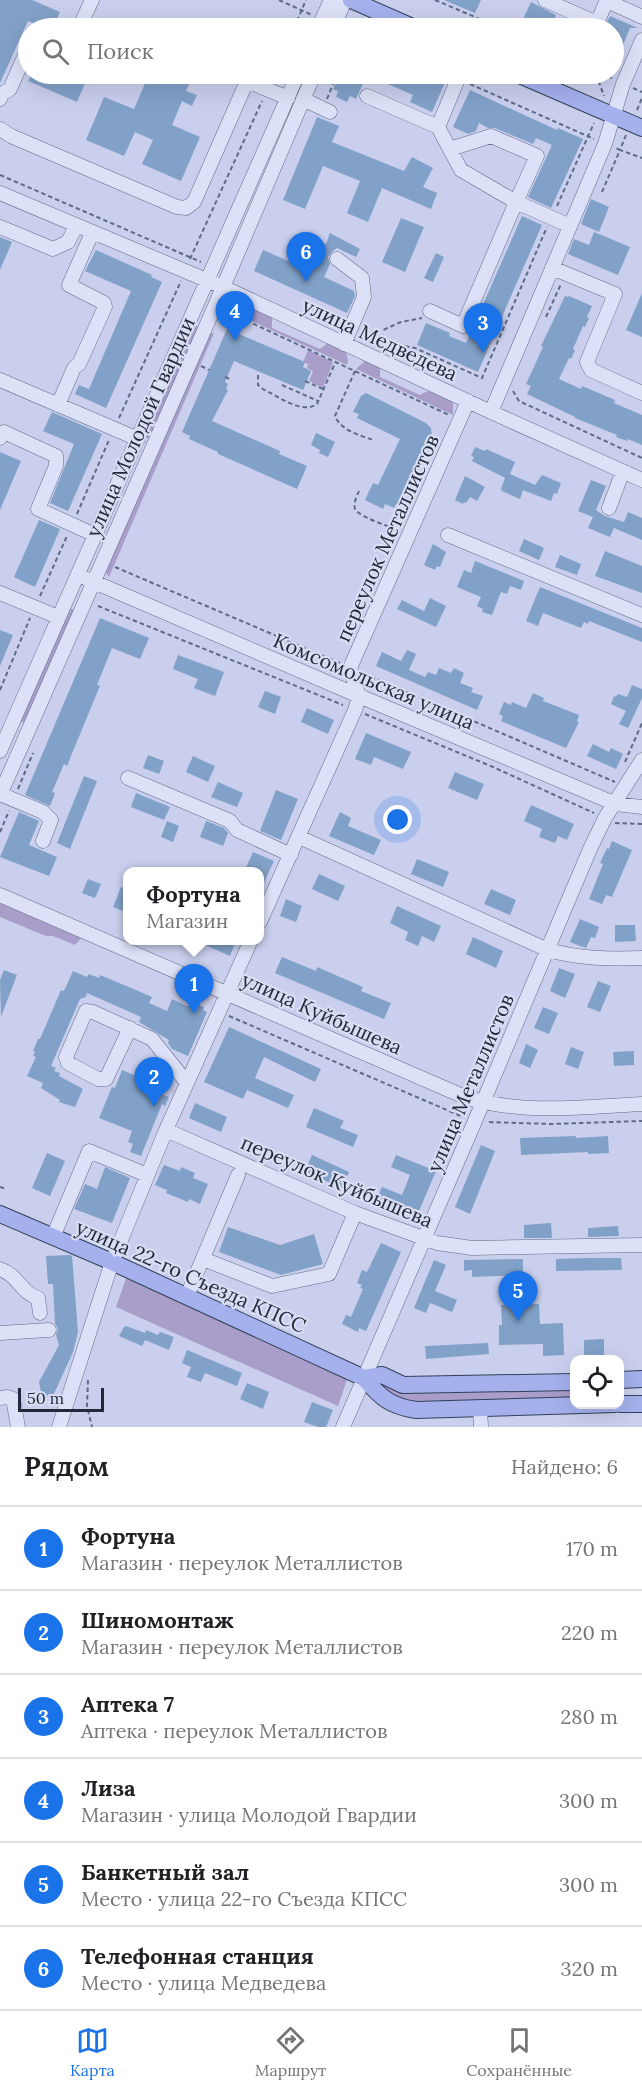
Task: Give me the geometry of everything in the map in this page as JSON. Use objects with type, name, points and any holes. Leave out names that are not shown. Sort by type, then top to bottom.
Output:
[{"type":"main road","points":[[351,0],[392,18]]},
{"type":"main road","points":[[540,84],[642,128]]},
{"type":"main road","name":"улица 22-го Съезда КПСС","points":[[0,1214],[112,1262],[364,1378],[377,1394],[391,1404],[416,1410],[570,1405]]},
{"type":"main road","name":"улица 22-го Съезда КПСС","points":[[364,1378],[382,1376],[403,1385],[570,1382]]},
{"type":"main road","points":[[624,1380],[642,1379]]},
{"type":"main road","points":[[624,1404],[642,1404]]},
{"type":"street","points":[[84,18],[92,0]]},
{"type":"street","points":[[327,18],[331,0]]},
{"type":"street","points":[[331,18],[345,0]]},
{"type":"street","points":[[545,0],[586,18]]},
{"type":"street","points":[[599,18],[607,1],[642,16]]},
{"type":"street","points":[[624,82],[642,39]]},
{"type":"street","points":[[0,99],[2,94],[10,89],[18,71]]},
{"type":"street","points":[[0,129],[21,141],[177,207],[186,208],[194,202],[246,84]]},
{"type":"street","points":[[254,84],[288,98]]},
{"type":"street","name":"улица Молодой Гвардии","points":[[0,751],[294,84]]},
{"type":"street","name":"улица Молодой Гвардии","points":[[0,795],[310,84]]},
{"type":"street","points":[[438,127],[456,84]]},
{"type":"street","points":[[491,412],[559,271],[570,226],[604,144],[623,84]]},
{"type":"street","points":[[367,96],[438,127],[461,170],[516,202],[570,226]]},
{"type":"street","points":[[303,99],[327,110]]},
{"type":"street","points":[[427,315],[463,326],[537,156],[491,136],[450,149]]},
{"type":"street","name":"улица Медведева","points":[[0,193],[223,287],[642,480]]},
{"type":"street","points":[[0,227],[53,249],[69,242],[75,226]]},
{"type":"street","points":[[58,405],[105,308],[104,303],[69,285],[92,233]]},
{"type":"street","points":[[337,259],[362,278],[364,297],[344,344]]},
{"type":"street","points":[[559,271],[615,294],[587,363],[591,370],[642,393]]},
{"type":"street","points":[[0,380],[138,439]]},
{"type":"street","name":"переулок Металлистов","points":[[357,703],[350,668],[468,401]]},
{"type":"street","points":[[0,438],[4,432],[56,456],[56,466],[38,509],[95,535]]},
{"type":"street","points":[[609,508],[622,471]]},
{"type":"street","points":[[448,536],[642,615]]},
{"type":"street","name":"Комсомольская улица","points":[[78,574],[357,703],[611,801],[642,807]]},
{"type":"street","points":[[0,593],[58,617]]},
{"type":"street","points":[[264,913],[357,703]]},
{"type":"street","name":"улица Металлистов","points":[[343,1427],[611,801],[642,760]]},
{"type":"street","points":[[128,778],[230,821],[237,830],[291,855]]},
{"type":"street","points":[[0,795],[43,812],[51,820],[43,841]]},
{"type":"street","points":[[299,837],[548,950],[596,959],[642,958]]},
{"type":"street","name":"улица Куйбышева","points":[[0,895],[378,1060],[483,1102],[510,1107],[550,1109],[642,1104]]},
{"type":"street","points":[[61,1426],[112,1262],[166,1130],[249,945]]},
{"type":"street","points":[[130,1028],[106,1079],[98,1078],[68,1063],[66,1057],[86,1011],[130,1028],[152,1039],[187,1083]]},
{"type":"street","name":"переулок Куйбышева","points":[[166,1130],[355,1212],[437,1243],[472,1248],[642,1245]]},
{"type":"street","points":[[53,1237],[89,1151],[147,1175]]},
{"type":"street","points":[[187,1296],[238,1175]]},
{"type":"street","points":[[203,1259],[272,1286],[329,1274],[355,1212]]},
{"type":"street","points":[[0,1269],[11,1274],[29,1295],[38,1298],[40,1313]]},
{"type":"street","points":[[0,1333],[49,1330]]},
{"type":"street","points":[[0,1398],[13,1399],[18,1427]]},
{"type":"street","points":[[480,1408],[481,1427]]},
{"type":"path","points":[[279,0],[314,18]]},
{"type":"path","points":[[298,18],[306,0]]},
{"type":"path","points":[[435,0],[477,18]]},
{"type":"path","points":[[327,110],[334,84]]},
{"type":"path","points":[[476,84],[604,144],[642,158]]},
{"type":"path","points":[[600,84],[605,99]]},
{"type":"path","points":[[0,690],[267,89]]},
{"type":"path","points":[[602,192],[620,150]]},
{"type":"path","points":[[0,175],[213,267]]},
{"type":"path","points":[[546,316],[559,271]]},
{"type":"path","points":[[225,311],[460,419]]},
{"type":"path","points":[[415,348],[362,339],[401,322],[427,315]]},
{"type":"path","points":[[258,375],[258,385],[261,388],[301,407],[313,407],[336,361]]},
{"type":"path","points":[[201,366],[209,370]]},
{"type":"path","points":[[356,370],[336,416],[338,423],[343,427],[374,440]]},
{"type":"path","points":[[225,377],[232,380]]},
{"type":"path","points":[[305,381],[323,389]]},
{"type":"path","points":[[282,385],[318,401]]},
{"type":"path","points":[[513,392],[519,401],[642,458]]},
{"type":"path","points":[[359,491],[355,509],[360,514],[395,529],[398,528],[402,519]]},
{"type":"path","points":[[115,567],[616,782],[611,801]]},
{"type":"path","points":[[98,606],[357,703],[618,824],[642,824]]},
{"type":"path","points":[[625,763],[642,723]]},
{"type":"path","points":[[0,832],[37,745]]},
{"type":"path","points":[[219,1012],[475,1122],[550,1124],[642,1121]]},
{"type":"path","points":[[0,1186],[6,1189]]},
{"type":"path","points":[[87,1374],[89,1385],[87,1406],[92,1427]]},
{"type":"shaded area","points":[[234,297],[272,315],[272,328],[320,349],[328,343],[343,348],[348,358],[347,365],[228,310]]},
{"type":"shaded area","points":[[194,325],[199,327],[151,438],[147,438],[145,436]]},
{"type":"shaded area","points":[[214,333],[109,577],[104,570],[204,335]]},
{"type":"shaded area","points":[[308,350],[333,362],[323,388],[309,381],[313,371],[307,368],[308,364],[303,362]]},
{"type":"shaded area","points":[[366,360],[380,367],[380,377],[420,395],[432,391],[453,400],[453,415],[356,369]]},
{"type":"shaded area","points":[[67,609],[75,611],[25,723],[20,721]]},
{"type":"shaded area","points":[[0,901],[81,938],[75,945],[0,917]]},
{"type":"shaded area","points":[[129,1270],[350,1371],[338,1406],[116,1307]]},
{"type":"shaded area","points":[[375,1383],[570,1388],[570,1400],[412,1403],[401,1400]]},
{"type":"building","points":[[0,0],[32,0],[60,12],[57,18],[18,18],[18,43],[0,83]]},
{"type":"building","points":[[444,0],[481,0],[475,13]]},
{"type":"building","points":[[531,2],[556,15],[555,18],[524,18]]},
{"type":"building","points":[[624,22],[638,28],[630,28],[624,43]]},
{"type":"building","points":[[35,84],[85,84],[77,102]]},
{"type":"building","points":[[145,84],[189,84],[186,91],[197,95],[192,106],[182,101],[172,125],[200,137],[181,181],[142,164],[153,140],[135,132],[124,156],[86,140],[104,97],[134,109]]},
{"type":"building","points":[[335,84],[363,84],[356,99],[350,96],[347,102],[336,97],[338,91],[333,89]]},
{"type":"building","points":[[388,84],[444,84],[432,112],[410,102],[413,95]]},
{"type":"building","points":[[470,90],[557,130],[558,128],[583,139],[551,208],[528,197],[552,145],[536,138],[533,144],[479,123],[476,131],[468,134],[453,127]]},
{"type":"building","points":[[317,117],[339,126],[332,142],[404,171],[412,157],[433,168],[423,187],[437,193],[431,209],[382,188],[368,222],[347,213],[360,181],[323,166],[305,209],[283,200]]},
{"type":"building","points":[[591,199],[609,207],[599,232],[581,224]]},
{"type":"building","points":[[522,216],[542,225],[478,372],[417,345],[426,323],[466,343]]},
{"type":"building","points":[[401,218],[424,227],[405,272],[382,262]]},
{"type":"building","points":[[594,232],[630,247],[618,275],[568,254],[574,239],[589,245]]},
{"type":"building","points":[[330,233],[360,249],[356,257],[337,248],[328,257],[330,264],[324,277],[354,291],[355,296],[347,313],[254,271],[263,250],[293,263],[306,235],[326,244]]},
{"type":"building","points":[[0,237],[12,242],[0,270]]},
{"type":"building","points":[[96,250],[152,275],[151,277],[162,282],[106,408],[75,394],[79,385],[89,389],[131,291],[85,271]]},
{"type":"building","points":[[436,253],[444,257],[433,282],[424,278]]},
{"type":"building","points":[[642,293],[642,337],[626,330]]},
{"type":"building","points":[[565,296],[592,306],[587,317],[589,318],[573,349],[575,350],[571,359],[569,358],[559,379],[615,400],[614,403],[642,415],[642,445],[616,437],[617,435],[575,418],[527,394],[531,386],[526,384]]},
{"type":"building","points":[[227,329],[305,362],[303,367],[311,371],[303,390],[234,361],[225,382],[228,384],[226,389],[228,390],[212,421],[280,451],[279,454],[307,466],[297,489],[218,454],[189,439],[190,436],[182,432]]},
{"type":"building","points":[[366,393],[426,423],[431,428],[432,436],[399,505],[396,504],[394,508],[385,504],[383,509],[365,500],[373,483],[378,485],[400,439],[357,418],[359,414],[353,412],[361,396]]},
{"type":"building","points":[[52,412],[102,434],[68,511],[50,503],[74,444],[43,431]]},
{"type":"building","points":[[316,433],[335,442],[328,457],[319,453],[320,450],[311,445]]},
{"type":"building","points":[[475,447],[485,451],[486,449],[515,462],[510,474],[535,485],[542,475],[561,483],[557,494],[554,493],[551,501],[523,490],[520,499],[502,491],[505,478],[472,461],[474,457],[471,456]]},
{"type":"building","points":[[0,452],[21,461],[0,510]]},
{"type":"building","points":[[465,476],[485,487],[477,501],[470,497],[463,504],[455,500]]},
{"type":"building","points":[[591,480],[606,486],[596,510],[605,516],[624,522],[628,512],[642,518],[642,540],[614,528],[610,537],[588,528],[593,517],[578,511]]},
{"type":"building","points":[[39,520],[60,529],[35,587],[14,577]]},
{"type":"building","points":[[524,539],[544,548],[539,560],[519,551]]},
{"type":"building","points":[[433,544],[446,552],[440,567],[437,566],[435,570],[424,565]]},
{"type":"building","points":[[605,551],[642,566],[642,593],[595,576]]},
{"type":"building","points":[[560,555],[581,564],[577,575],[555,567]]},
{"type":"building","points":[[475,561],[524,581],[521,590],[510,586],[507,594],[501,592],[492,615],[482,612],[483,609],[477,606],[481,597],[457,587],[464,570],[471,573]]},
{"type":"building","points":[[540,587],[642,628],[642,642],[589,621],[588,624],[584,622],[581,628],[543,613],[538,626],[526,621]]},
{"type":"building","points":[[430,598],[446,606],[436,627],[397,609],[402,600],[424,611]]},
{"type":"building","points":[[100,618],[149,638],[140,659],[112,648],[97,685],[100,686],[67,766],[64,764],[52,792],[55,793],[50,806],[25,795]]},
{"type":"building","points":[[0,630],[13,635],[0,666]]},
{"type":"building","points":[[407,650],[416,654],[409,670],[425,677],[428,672],[436,675],[439,668],[451,673],[454,668],[464,673],[460,683],[473,688],[471,692],[483,696],[477,710],[376,666],[382,652],[401,661]]},
{"type":"building","points":[[178,655],[224,672],[215,696],[194,688],[198,679],[173,669]]},
{"type":"building","points":[[632,685],[642,689],[642,698],[628,728],[619,724],[626,711],[611,704],[614,696],[618,694],[627,697]]},
{"type":"building","points":[[265,691],[281,697],[275,714],[258,707]]},
{"type":"building","points":[[533,693],[544,698],[543,701],[579,715],[577,721],[579,722],[566,748],[501,721],[503,716],[499,714],[504,702],[511,705],[512,702],[526,708]]},
{"type":"building","points":[[307,708],[334,720],[328,734],[301,722]]},
{"type":"building","points":[[366,733],[411,752],[403,769],[374,757],[371,765],[355,759]]},
{"type":"building","points":[[593,744],[609,752],[611,748],[623,754],[616,769],[587,756]]},
{"type":"building","points":[[148,755],[164,761],[159,774],[143,768]]},
{"type":"building","points":[[193,756],[215,766],[208,782],[186,772]]},
{"type":"building","points":[[455,772],[484,784],[477,800],[448,788]]},
{"type":"building","points":[[84,776],[97,781],[70,849],[57,843]]},
{"type":"building","points":[[218,782],[243,793],[237,807],[211,797]]},
{"type":"building","points":[[276,790],[298,799],[281,840],[260,831]]},
{"type":"building","points":[[136,793],[170,807],[164,820],[131,807]]},
{"type":"building","points":[[531,805],[574,824],[567,840],[558,836],[555,843],[539,837],[542,829],[524,821]]},
{"type":"building","points":[[19,812],[39,821],[29,845],[57,857],[49,876],[0,857]]},
{"type":"building","points":[[340,812],[351,818],[348,826],[381,840],[374,855],[329,836]]},
{"type":"building","points":[[167,821],[179,826],[173,842],[161,837]]},
{"type":"building","points":[[206,821],[224,828],[228,833],[223,846],[200,837]]},
{"type":"building","points":[[612,841],[632,850],[612,897],[606,895],[602,904],[589,899],[603,864],[600,863]]},
{"type":"building","points":[[253,852],[274,861],[264,882],[264,867],[246,867]]},
{"type":"building","points":[[417,859],[449,872],[443,887],[411,874]]},
{"type":"building","points":[[319,874],[345,886],[338,901],[312,889]]},
{"type":"building","points":[[88,879],[101,884],[95,898],[82,893]]},
{"type":"building","points":[[121,887],[123,888],[123,911],[113,907]]},
{"type":"building","points":[[491,889],[516,900],[510,915],[484,904]]},
{"type":"building","points":[[286,899],[302,906],[296,922],[280,916]]},
{"type":"building","points":[[397,906],[441,926],[434,942],[422,936],[418,946],[405,940],[408,932],[390,923]]},
{"type":"building","points":[[580,919],[599,927],[595,938],[591,937],[586,948],[570,942]]},
{"type":"building","points":[[615,925],[635,925],[636,941],[615,942]]},
{"type":"building","points":[[473,937],[503,951],[496,968],[466,954]]},
{"type":"building","points":[[205,945],[234,945],[230,956]]},
{"type":"building","points":[[282,957],[316,971],[317,967],[363,987],[361,991],[391,1003],[384,1019],[275,973]]},
{"type":"building","points":[[559,968],[575,974],[565,998],[550,991]]},
{"type":"building","points":[[4,970],[17,975],[1,1017],[0,980]]},
{"type":"building","points":[[73,971],[87,977],[89,974],[99,978],[100,975],[136,990],[152,997],[149,1003],[167,1011],[172,999],[187,1006],[196,1004],[204,1007],[203,1010],[207,1012],[188,1056],[172,1049],[168,1043],[169,1040],[139,1022],[141,1017],[87,993],[86,997],[80,999],[51,1066],[56,1068],[54,1071],[60,1073],[59,1076],[83,1089],[75,1107],[59,1102],[60,1100],[41,1088],[43,1083],[27,1076],[36,1057],[33,1056],[35,1051],[33,1051],[38,1039],[40,1039],[61,990],[64,991]]},
{"type":"building","points":[[598,981],[611,986],[600,1012],[587,1007]]},
{"type":"building","points":[[543,1007],[558,1013],[549,1034],[534,1028]]},
{"type":"building","points":[[229,1027],[321,1069],[315,1082],[264,1057],[255,1078],[294,1095],[288,1108],[247,1090],[243,1099],[204,1082]]},
{"type":"building","points":[[526,1044],[538,1050],[530,1068],[519,1063]]},
{"type":"building","points":[[571,1047],[584,1052],[578,1069],[565,1064]]},
{"type":"building","points":[[634,1051],[634,1065],[614,1066],[613,1052]]},
{"type":"building","points":[[122,1070],[139,1077],[136,1084],[169,1097],[165,1106],[162,1104],[141,1156],[130,1152],[133,1144],[128,1142],[132,1131],[99,1118]]},
{"type":"building","points":[[195,1103],[227,1117],[221,1132],[189,1118]]},
{"type":"building","points":[[314,1108],[344,1121],[340,1128],[358,1135],[353,1147],[306,1127]]},
{"type":"building","points":[[576,1136],[576,1138],[608,1136],[609,1153],[521,1155],[520,1138]]},
{"type":"building","points":[[481,1145],[495,1151],[470,1214],[455,1207]]},
{"type":"building","points":[[47,1153],[65,1161],[50,1196],[32,1188]]},
{"type":"building","points":[[312,1155],[349,1172],[342,1188],[305,1172]]},
{"type":"building","points":[[396,1155],[436,1171],[416,1218],[406,1214],[404,1218],[375,1204],[382,1187],[402,1195],[410,1175],[391,1167]]},
{"type":"building","points":[[164,1165],[180,1171],[181,1167],[195,1173],[193,1178],[208,1184],[200,1204],[166,1193],[167,1190],[155,1185]]},
{"type":"building","points":[[105,1167],[130,1178],[112,1223],[74,1209],[85,1184],[97,1189]]},
{"type":"building","points":[[551,1223],[552,1238],[524,1238],[524,1225]]},
{"type":"building","points":[[618,1226],[619,1236],[588,1237],[588,1228]]},
{"type":"building","points":[[228,1227],[280,1245],[314,1234],[323,1264],[281,1275],[219,1252]]},
{"type":"building","points":[[381,1243],[401,1252],[366,1331],[359,1328],[358,1332],[342,1324],[346,1315],[351,1317],[363,1289],[360,1288],[362,1285],[357,1283],[362,1270],[367,1272]]},
{"type":"building","points":[[46,1256],[72,1256],[78,1332],[73,1352],[52,1398],[41,1392],[39,1382],[59,1345],[56,1335],[58,1329],[55,1324],[53,1284],[48,1284]]},
{"type":"building","points":[[621,1258],[622,1270],[556,1271],[556,1259]]},
{"type":"building","points":[[523,1259],[523,1275],[472,1277],[472,1270],[464,1271],[464,1260]]},
{"type":"building","points":[[434,1260],[446,1265],[435,1291],[457,1300],[452,1312],[430,1303],[426,1313],[414,1308]]},
{"type":"building","points":[[539,1304],[540,1324],[563,1323],[564,1355],[543,1356],[543,1344],[499,1345],[499,1325],[502,1325],[501,1305]]},
{"type":"building","points":[[126,1326],[145,1333],[146,1330],[158,1335],[160,1332],[174,1337],[169,1350],[145,1340],[142,1346],[119,1336]]},
{"type":"building","points":[[604,1339],[604,1355],[584,1355],[584,1340]]},
{"type":"building","points":[[488,1343],[489,1354],[426,1359],[425,1346]]},
{"type":"building","points":[[187,1350],[242,1373],[237,1386],[205,1373],[201,1382],[187,1377],[191,1367],[182,1363]]},
{"type":"building","points":[[247,1383],[269,1392],[263,1409],[240,1399]]},
{"type":"building","points":[[312,1402],[333,1410],[326,1427],[304,1422]]},
{"type":"place","name":"Телефонная станция","points":[[306,282]]},
{"type":"place","name":"Лиза","points":[[235,341]]},
{"type":"place","name":"Аптека 7","points":[[483,353]]},
{"type":"place","name":"Фортуна","points":[[194,1014]]},
{"type":"place","name":"Шиномонтаж","points":[[154,1107]]},
{"type":"place","name":"Банкетный зал","points":[[518,1321]]}]
